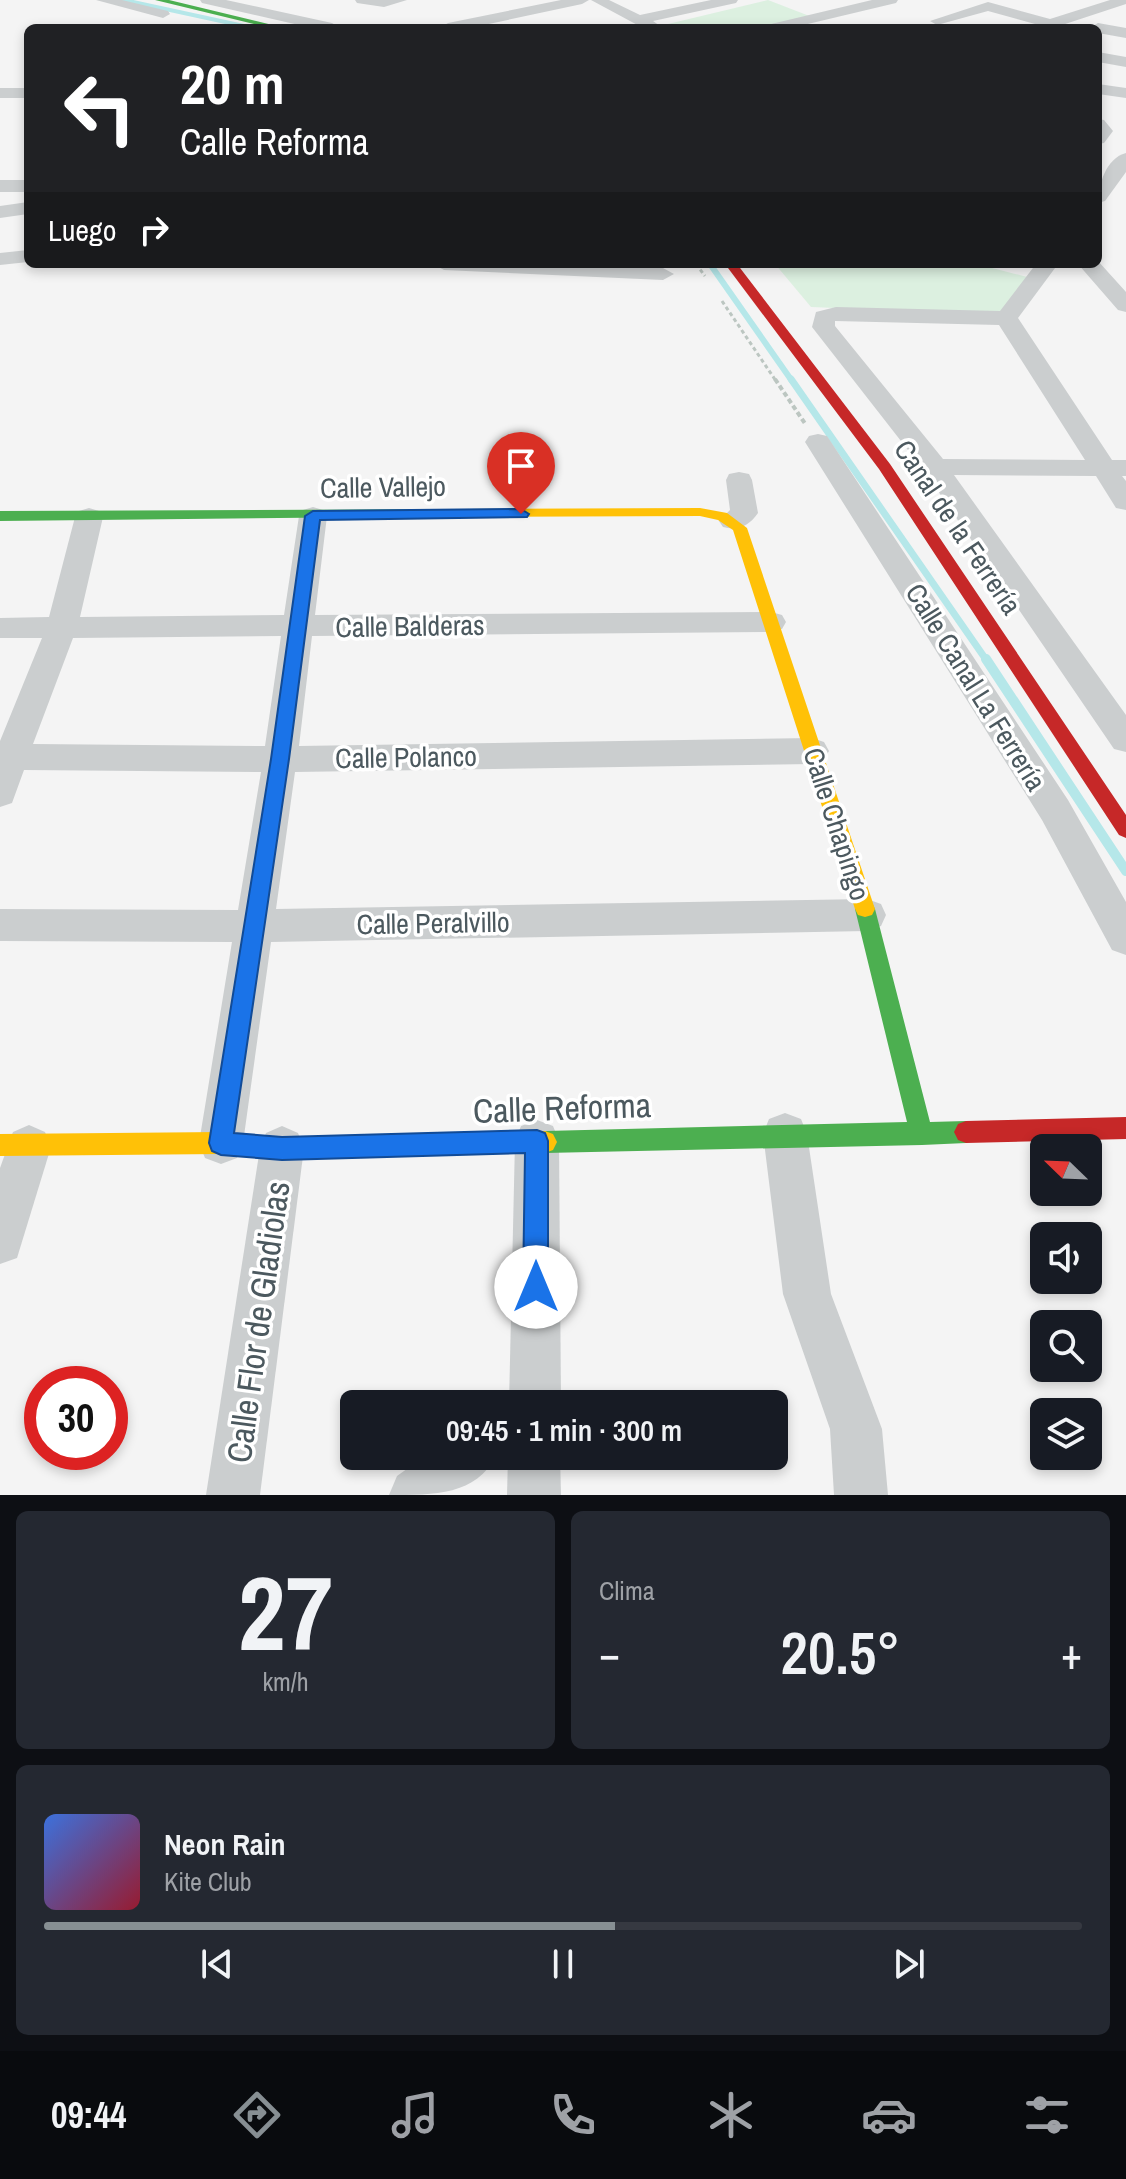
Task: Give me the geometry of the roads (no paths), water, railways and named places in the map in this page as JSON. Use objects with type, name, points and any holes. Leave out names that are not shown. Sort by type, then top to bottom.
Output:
[{"type":"street","points":[[103,0],[253,24]]},
{"type":"street","points":[[207,0],[314,24]]},
{"type":"street","points":[[362,0],[384,3],[400,0]]},
{"type":"street","points":[[498,0],[540,23]]},
{"type":"street","points":[[517,10],[552,0]]},
{"type":"street","points":[[451,24],[582,0]]},
{"type":"street","points":[[598,0],[646,24]]},
{"type":"street","points":[[638,20],[731,0]]},
{"type":"street","points":[[789,24],[891,0]]},
{"type":"street","points":[[1082,0],[1115,4]]},
{"type":"street","points":[[943,24],[937,21],[988,6],[1046,24],[1115,4]]},
{"type":"street","points":[[1102,29],[1126,33]]},
{"type":"street","points":[[1102,58],[1126,62]]},
{"type":"street","points":[[1102,90],[1126,93]]},
{"type":"street","points":[[0,93],[24,93]]},
{"type":"street","points":[[1102,193],[1123,170]]},
{"type":"street","points":[[0,186],[24,186]]},
{"type":"street","points":[[0,212],[24,209]]},
{"type":"street","points":[[0,259],[24,256]]},
{"type":"street","points":[[618,268],[663,274]]},
{"type":"street","name":"Canal de la Ferrería","points":[[734,268],[885,467],[1126,830]]},
{"type":"street","points":[[1006,318],[1044,268]]},
{"type":"street","points":[[1093,268],[1126,305]]},
{"type":"street","points":[[1006,318],[836,314],[824,317],[823,327],[935,467],[1126,740]]},
{"type":"street","points":[[1006,318],[1114,468],[1126,502]]},
{"type":"street","name":"Calle Canal La Ferrería","points":[[818,442],[1055,810],[1126,938]]},
{"type":"street","points":[[885,467],[1114,468]]},
{"type":"street","points":[[729,519],[744,513],[739,480]]},
{"type":"street","name":"Calle Vallejo","points":[[0,516],[700,512],[729,519]]},
{"type":"street","points":[[221,1143],[280,759],[313,516]]},
{"type":"street","points":[[0,793],[5,756],[62,626],[89,517]]},
{"type":"street","name":"Calle Chapingo","points":[[729,519],[740,528],[867,915],[922,1134]]},
{"type":"street","name":"Calle Balderas","points":[[0,628],[771,622]]},
{"type":"street","name":"Calle Polanco","points":[[5,756],[280,759],[812,751]]},
{"type":"street","name":"Calle Peralvillo","points":[[0,925],[255,926],[867,915]]},
{"type":"street","name":"Calle Reforma","points":[[14,1146],[221,1143],[282,1148],[1126,1128]]},
{"type":"street","points":[[785,1134],[807,1294],[856,1429],[861,1495]]},
{"type":"street","points":[[535,1390],[537,1141]]},
{"type":"street","points":[[0,1241],[14,1146]]},
{"type":"street","name":"Calle Flor de Gladiolas","points":[[233,1495],[282,1148]]},
{"type":"street","points":[[416,1495],[451,1470]]},
{"type":"street","points":[[534,1470],[534,1495]]},
{"type":"waterway","points":[[124,0],[235,24]]},
{"type":"waterway","points":[[713,268],[792,381]]},
{"type":"waterway","points":[[791,379],[987,661]]},
{"type":"waterway","points":[[986,659],[1126,871]]}]
